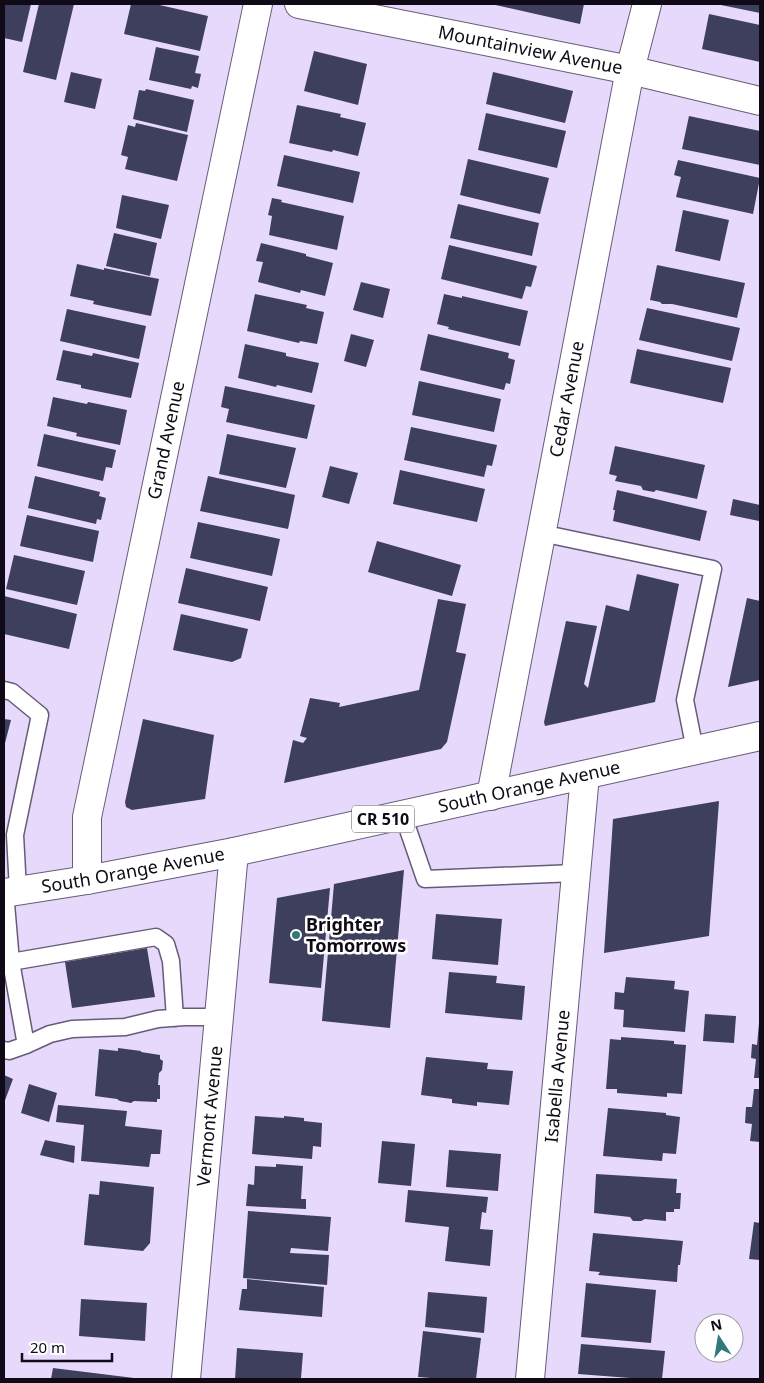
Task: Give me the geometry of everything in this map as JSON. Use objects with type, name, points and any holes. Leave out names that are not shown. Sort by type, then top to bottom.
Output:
[{"type":"street","name":"Grand Avenue","points":[[88,880],[86,817],[258,4]]},
{"type":"street","name":"Mountainview Avenue","points":[[299,4],[630,70],[760,101]]},
{"type":"street","name":"Cedar Avenue","points":[[491,796],[630,70],[647,4]]},
{"type":"street","name":"South Orange Avenue","points":[[9,892],[88,880],[234,852],[760,736]]},
{"type":"street","name":"Isabella Avenue","points":[[530,1379],[585,775]]},
{"type":"street","name":"Vermont Avenue","points":[[186,1379],[234,852]]},
{"type":"lane","points":[[541,533],[713,569],[685,700],[695,750]]},
{"type":"lane","points":[[4,690],[12,692],[40,715],[15,835],[9,892],[11,962],[26,1045]]},
{"type":"lane","points":[[403,815],[426,879],[576,873]]},
{"type":"lane","points":[[11,962],[156,937],[166,944],[172,961],[175,1018]]},
{"type":"lane","points":[[4,1050],[8,1051],[50,1034],[72,1029],[125,1027],[175,1018],[219,1017]]},
{"type":"building","points":[[4,4],[31,4],[22,42],[4,38]]},
{"type":"building","points":[[39,4],[74,4],[56,80],[23,72]]},
{"type":"building","points":[[131,4],[155,4],[208,16],[200,51],[124,34]]},
{"type":"building","points":[[491,4],[584,4],[580,24]]},
{"type":"building","points":[[760,4],[760,13],[721,5]]},
{"type":"building","points":[[709,14],[760,25],[760,62],[702,49]]},
{"type":"building","points":[[156,47],[199,56],[195,73],[201,74],[198,88],[192,86],[191,89],[149,80]]},
{"type":"building","points":[[314,51],[367,64],[358,105],[304,91]]},
{"type":"building","points":[[71,72],[102,79],[95,109],[64,102]]},
{"type":"building","points":[[493,72],[573,91],[565,123],[486,104]]},
{"type":"building","points":[[146,89],[194,100],[187,132],[133,119],[139,90],[145,91]]},
{"type":"building","points":[[297,105],[341,114],[340,117],[366,123],[358,156],[289,143]]},
{"type":"building","points":[[486,113],[566,131],[557,168],[478,150]]},
{"type":"building","points":[[689,116],[760,131],[760,165],[682,149]]},
{"type":"building","points":[[136,123],[188,135],[177,181],[125,169],[128,157],[121,155],[128,125],[135,127]]},
{"type":"building","points":[[284,155],[360,172],[353,203],[277,186]]},
{"type":"building","points":[[468,159],[549,178],[540,214],[460,195]]},
{"type":"building","points":[[678,160],[760,178],[753,214],[676,197],[681,177],[674,175]]},
{"type":"building","points":[[122,195],[169,205],[161,239],[116,228]]},
{"type":"building","points":[[272,198],[282,200],[281,202],[344,216],[337,250],[269,235],[272,216],[268,215]]},
{"type":"building","points":[[458,204],[539,223],[532,256],[450,238]]},
{"type":"building","points":[[683,210],[729,220],[720,261],[675,251]]},
{"type":"building","points":[[114,233],[157,243],[150,276],[106,266]]},
{"type":"building","points":[[261,243],[333,263],[325,296],[301,290],[300,293],[258,282],[263,262],[256,261]]},
{"type":"building","points":[[449,245],[537,266],[531,287],[526,286],[522,299],[441,279]]},
{"type":"building","points":[[77,264],[159,279],[151,316],[93,304],[94,301],[70,296]]},
{"type":"building","points":[[657,265],[745,283],[737,318],[650,300]]},
{"type":"building","points":[[361,282],[390,289],[383,318],[353,310]]},
{"type":"building","points":[[255,294],[307,305],[306,308],[324,312],[317,344],[300,341],[299,343],[247,331]]},
{"type":"building","points":[[444,294],[462,298],[462,296],[528,311],[520,346],[448,329],[449,327],[437,324]]},
{"type":"building","points":[[647,308],[740,328],[732,361],[639,340]]},
{"type":"building","points":[[67,309],[146,326],[139,359],[60,341]]},
{"type":"building","points":[[351,334],[374,340],[366,367],[344,361]]},
{"type":"building","points":[[428,334],[509,353],[508,358],[515,360],[510,384],[506,383],[504,390],[420,370]]},
{"type":"building","points":[[245,344],[319,363],[312,393],[238,378]]},
{"type":"building","points":[[637,349],[731,368],[723,403],[630,383]]},
{"type":"building","points":[[63,350],[92,356],[93,353],[139,363],[131,398],[81,388],[81,385],[56,380]]},
{"type":"building","points":[[419,381],[501,399],[494,432],[412,415]]},
{"type":"building","points":[[225,386],[315,405],[307,439],[226,422],[229,409],[221,407]]},
{"type":"building","points":[[53,397],[127,410],[120,445],[76,436],[77,433],[47,426]]},
{"type":"building","points":[[411,427],[497,445],[492,466],[487,465],[484,477],[404,460]]},
{"type":"building","points":[[44,434],[116,450],[112,468],[106,467],[103,481],[37,466]]},
{"type":"building","points":[[227,434],[296,448],[286,488],[219,474]]},
{"type":"building","points":[[615,446],[705,465],[697,499],[656,490],[654,492],[643,490],[641,486],[615,481],[617,476],[609,474]]},
{"type":"building","points":[[330,466],[358,473],[349,504],[322,497]]},
{"type":"building","points":[[400,470],[485,489],[477,522],[393,504]]},
{"type":"building","points":[[35,476],[100,492],[99,496],[106,498],[101,520],[97,519],[96,524],[28,508]]},
{"type":"building","points":[[208,476],[295,495],[288,529],[200,511]]},
{"type":"building","points":[[617,490],[707,511],[700,541],[613,521]]},
{"type":"building","points":[[733,499],[760,505],[759,521],[730,515]]},
{"type":"building","points":[[27,515],[99,531],[93,562],[20,546]]},
{"type":"building","points":[[198,522],[280,539],[272,576],[190,558]]},
{"type":"building","points":[[377,541],[461,565],[452,596],[368,572]]},
{"type":"building","points":[[14,555],[85,571],[77,605],[6,589]]},
{"type":"building","points":[[186,568],[268,587],[260,621],[178,603]]},
{"type":"building","points":[[637,574],[679,584],[655,702],[545,726],[544,722],[566,621],[597,626],[584,684],[588,688],[606,605],[629,611]]},
{"type":"building","points":[[4,596],[77,614],[69,649],[4,634]]},
{"type":"building","points":[[747,598],[760,601],[760,680],[728,687]]},
{"type":"building","points":[[438,599],[466,604],[456,652],[466,654],[447,742],[441,749],[284,783],[293,740],[303,743],[307,738],[300,736],[310,698],[340,703],[339,707],[419,690]]},
{"type":"building","points":[[181,614],[248,629],[241,658],[232,662],[173,650]]},
{"type":"building","points":[[4,719],[11,720],[4,747]]},
{"type":"building","points":[[143,719],[214,735],[205,799],[132,810],[126,807],[125,802]]},
{"type":"building","points":[[719,801],[709,936],[604,953],[613,819]]},
{"type":"building","points":[[404,870],[390,1028],[322,1021],[334,884]]},
{"type":"building","points":[[330,888],[321,988],[269,983],[277,898]]},
{"type":"building","points":[[436,914],[502,919],[498,965],[432,959]]},
{"type":"building","points":[[147,948],[155,997],[72,1008],[65,962]]},
{"type":"building","points":[[449,972],[497,976],[496,983],[525,986],[522,1020],[445,1013]]},
{"type":"building","points":[[626,977],[675,981],[674,989],[689,991],[685,1032],[623,1027],[624,1010],[614,1009],[615,992],[624,993]]},
{"type":"building","points":[[705,1014],[736,1016],[734,1043],[703,1041]]},
{"type":"building","points":[[759,1023],[760,1078],[754,1078],[756,1059],[751,1058],[752,1044],[757,1045]]},
{"type":"building","points":[[621,1037],[674,1041],[674,1044],[686,1045],[682,1094],[667,1093],[667,1097],[617,1093],[617,1089],[606,1089],[610,1039],[621,1040]]},
{"type":"building","points":[[118,1048],[160,1055],[160,1059],[163,1061],[158,1085],[160,1085],[160,1099],[157,1099],[157,1102],[134,1101],[131,1103],[95,1096],[99,1049],[118,1051]]},
{"type":"building","points":[[426,1057],[488,1063],[487,1069],[513,1071],[509,1105],[477,1102],[477,1106],[452,1103],[452,1099],[421,1095]]},
{"type":"building","points":[[4,1075],[13,1079],[4,1103]]},
{"type":"building","points":[[29,1084],[57,1093],[49,1122],[21,1113]]},
{"type":"building","points":[[754,1089],[760,1089],[760,1142],[750,1141],[752,1124],[745,1123],[746,1107],[752,1107]]},
{"type":"building","points":[[58,1105],[127,1111],[125,1126],[162,1130],[160,1154],[151,1154],[149,1167],[81,1161],[84,1125],[56,1122]]},
{"type":"building","points":[[608,1108],[666,1113],[666,1115],[680,1117],[676,1154],[663,1153],[662,1161],[603,1156]]},
{"type":"building","points":[[255,1116],[304,1118],[304,1121],[322,1123],[321,1147],[313,1146],[312,1159],[252,1154]]},
{"type":"building","points":[[45,1140],[75,1146],[74,1163],[40,1155]]},
{"type":"building","points":[[382,1141],[415,1144],[411,1186],[378,1183]]},
{"type":"building","points":[[449,1150],[501,1154],[498,1191],[446,1187]]},
{"type":"building","points":[[276,1164],[303,1166],[301,1199],[306,1199],[306,1209],[246,1206],[248,1184],[254,1185],[255,1166],[276,1167]]},
{"type":"building","points":[[596,1174],[677,1179],[676,1193],[681,1193],[680,1209],[674,1209],[674,1212],[666,1212],[666,1221],[645,1219],[633,1221],[630,1217],[594,1213]]},
{"type":"building","points":[[100,1181],[154,1187],[150,1243],[143,1251],[84,1245],[89,1194],[99,1195]]},
{"type":"building","points":[[408,1190],[488,1197],[486,1213],[482,1212],[480,1229],[493,1230],[490,1266],[445,1261],[449,1227],[405,1222]]},
{"type":"building","points":[[248,1211],[331,1217],[328,1251],[291,1248],[290,1253],[329,1255],[327,1285],[243,1278]]},
{"type":"building","points":[[754,1222],[760,1223],[760,1260],[749,1259]]},
{"type":"building","points":[[593,1233],[683,1241],[677,1282],[598,1275],[600,1272],[589,1271]]},
{"type":"building","points":[[247,1279],[324,1287],[322,1317],[239,1310],[242,1289],[247,1289]]},
{"type":"building","points":[[586,1283],[656,1290],[651,1343],[581,1337]]},
{"type":"building","points":[[428,1292],[487,1297],[484,1333],[425,1327]]},
{"type":"building","points":[[81,1299],[147,1303],[145,1341],[79,1336]]},
{"type":"building","points":[[423,1331],[481,1338],[476,1379],[418,1377]]},
{"type":"building","points":[[581,1344],[665,1351],[662,1379],[578,1374]]},
{"type":"building","points":[[237,1348],[303,1353],[301,1378],[235,1379]]},
{"type":"building","points":[[53,1368],[134,1378],[134,1379],[51,1379]]},
{"type":"place","name":"Brighter Tomorrows","points":[[296,935]]}]
